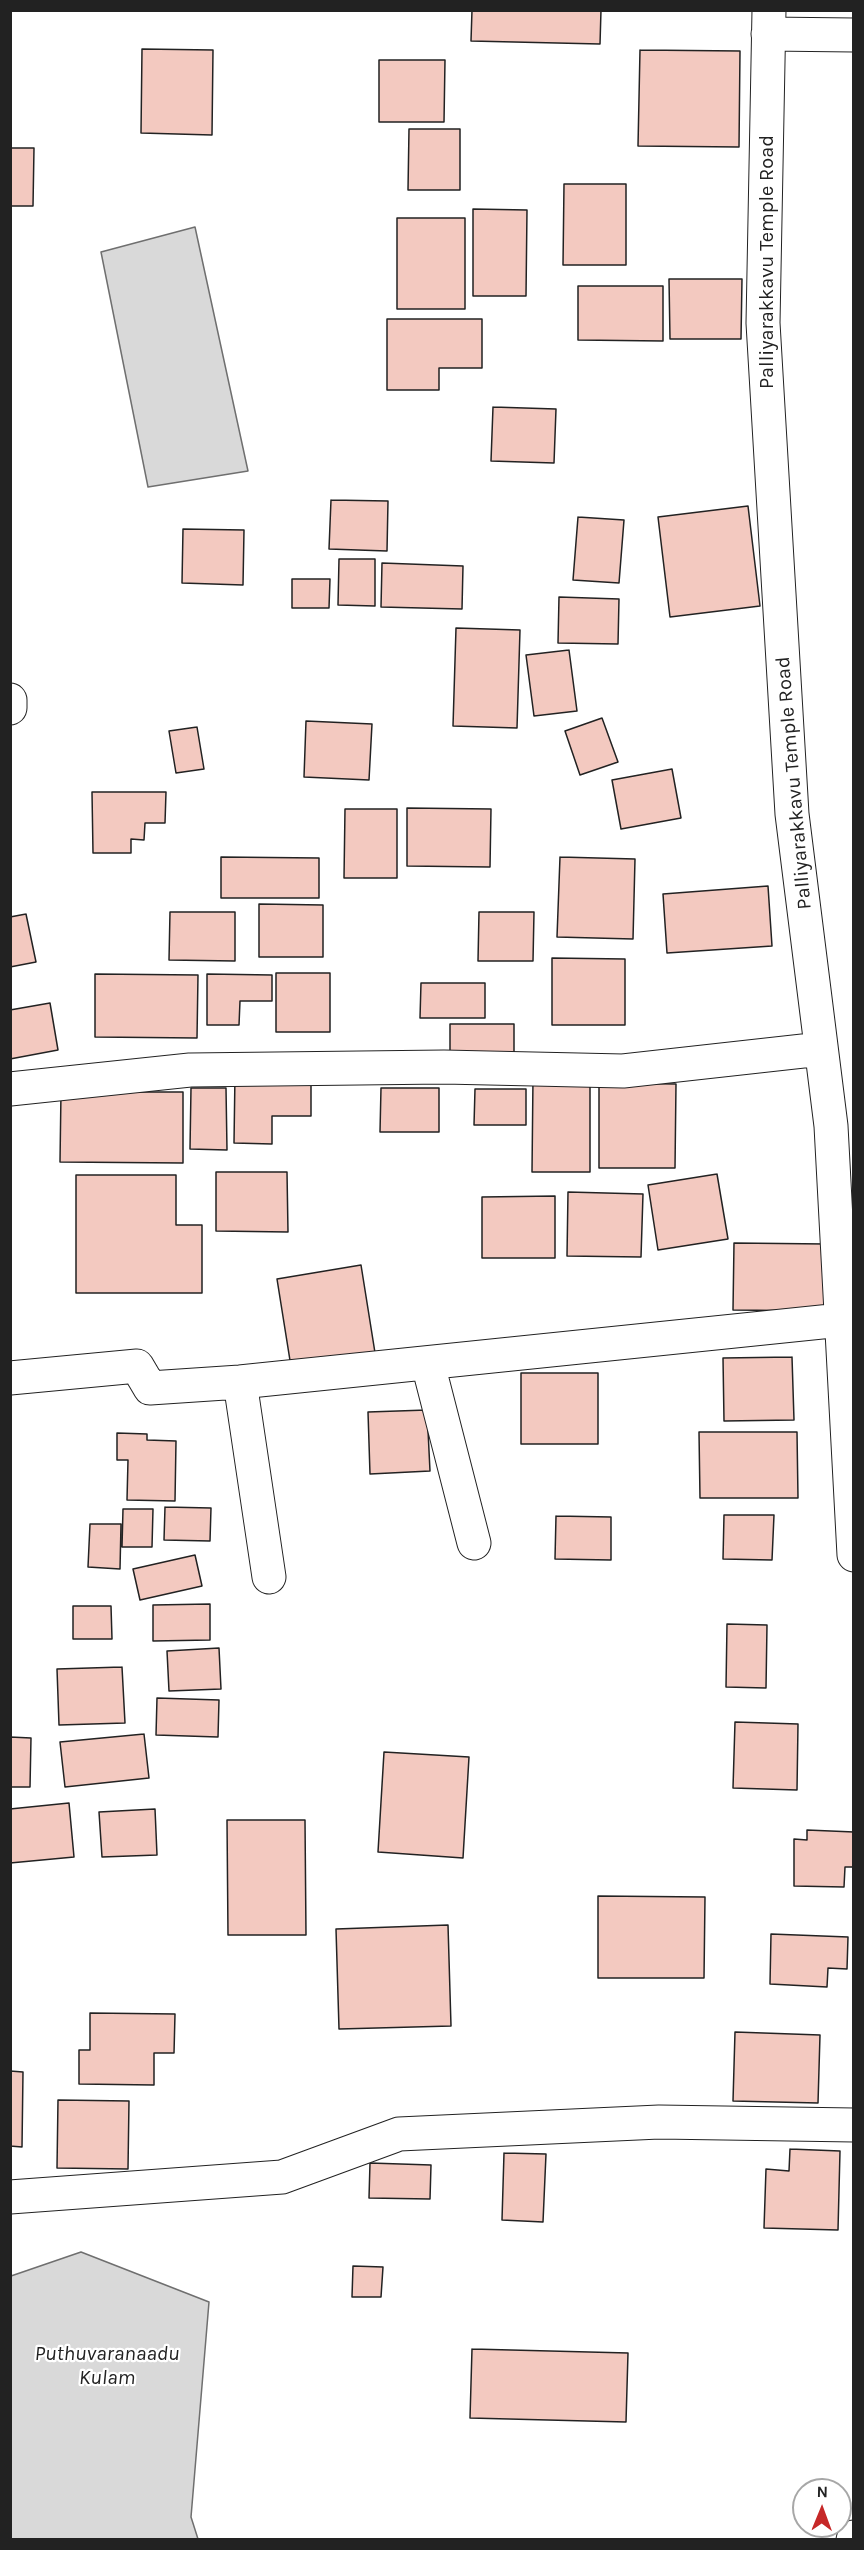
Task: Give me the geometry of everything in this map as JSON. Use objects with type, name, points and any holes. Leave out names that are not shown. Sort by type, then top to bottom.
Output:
[{"type":"street","points":[[768,22],[854,35]]},
{"type":"street","name":"Palliyarakkavu Temple Road","points":[[768,22],[763,323],[792,814],[821,1049],[843,1148],[841,1320],[854,1555]]},
{"type":"street","points":[[10,700],[10,708]]},
{"type":"street","points":[[10,1089],[190,1070],[444,1067],[623,1071],[821,1049]]},
{"type":"street","points":[[10,1378],[137,1366],[150,1388],[240,1382],[841,1320]]},
{"type":"street","points":[[428,1364],[474,1543]]},
{"type":"street","points":[[240,1382],[269,1577]]},
{"type":"street","points":[[10,2196],[282,2177],[399,2134],[659,2122],[854,2125]]},
{"type":"water","points":[[195,227],[248,471],[148,487],[101,252]]},
{"type":"water","name":"Puthuvaranaadu Kulam","points":[[81,2252],[209,2302],[191,2517],[198,2539],[11,2539],[11,2276]]},
{"type":"building","points":[[472,10],[601,10],[600,44],[471,41]]},
{"type":"building","points":[[142,49],[213,50],[212,135],[141,133]]},
{"type":"building","points":[[640,50],[740,51],[739,147],[638,146]]},
{"type":"building","points":[[379,60],[445,60],[444,122],[379,122]]},
{"type":"building","points":[[409,129],[460,129],[460,190],[408,190]]},
{"type":"building","points":[[10,148],[34,148],[33,206],[10,206]]},
{"type":"building","points":[[564,184],[626,184],[626,265],[563,265]]},
{"type":"building","points":[[473,209],[527,210],[526,296],[473,296]]},
{"type":"building","points":[[397,218],[465,218],[465,309],[397,309]]},
{"type":"building","points":[[669,279],[742,279],[741,339],[670,339]]},
{"type":"building","points":[[578,286],[663,286],[663,341],[578,340]]},
{"type":"building","points":[[387,319],[482,319],[482,368],[439,368],[439,390],[387,390]]},
{"type":"building","points":[[493,407],[556,409],[554,463],[491,461]]},
{"type":"building","points":[[331,500],[388,501],[387,551],[329,549]]},
{"type":"building","points":[[748,506],[760,606],[670,617],[658,517]]},
{"type":"building","points":[[578,517],[624,520],[619,583],[573,580]]},
{"type":"building","points":[[183,529],[244,530],[243,585],[182,583]]},
{"type":"building","points":[[339,559],[375,559],[375,606],[338,605]]},
{"type":"building","points":[[382,563],[463,566],[462,609],[381,607]]},
{"type":"building","points":[[292,579],[330,579],[329,608],[292,608]]},
{"type":"building","points":[[559,597],[619,599],[618,644],[558,643]]},
{"type":"building","points":[[456,628],[520,630],[517,728],[453,726]]},
{"type":"building","points":[[569,650],[577,711],[534,716],[526,655]]},
{"type":"building","points":[[602,718],[618,762],[580,775],[565,731]]},
{"type":"building","points":[[306,721],[372,724],[369,780],[304,777]]},
{"type":"building","points":[[197,727],[204,769],[176,773],[169,731]]},
{"type":"building","points":[[672,769],[681,818],[621,829],[612,780]]},
{"type":"building","points":[[92,792],[166,792],[165,823],[145,823],[144,840],[131,839],[131,853],[93,853]]},
{"type":"building","points":[[407,808],[491,809],[490,867],[407,866]]},
{"type":"building","points":[[345,809],[397,809],[397,878],[344,878]]},
{"type":"building","points":[[221,857],[319,858],[319,898],[221,898]]},
{"type":"building","points":[[560,857],[635,859],[633,939],[557,937]]},
{"type":"building","points":[[768,886],[772,946],[667,953],[663,894]]},
{"type":"building","points":[[259,904],[323,905],[323,957],[259,957]]},
{"type":"building","points":[[170,912],[235,912],[235,961],[169,960]]},
{"type":"building","points":[[479,912],[534,912],[533,961],[478,961]]},
{"type":"building","points":[[26,914],[36,962],[10,967],[10,917]]},
{"type":"building","points":[[552,958],[625,959],[625,1025],[552,1025]]},
{"type":"building","points":[[276,973],[330,973],[330,1032],[276,1032]]},
{"type":"building","points":[[95,974],[198,975],[197,1038],[95,1037]]},
{"type":"building","points":[[207,974],[272,975],[272,1001],[240,1001],[239,1025],[207,1025]]},
{"type":"building","points":[[421,983],[485,983],[485,1018],[420,1018]]},
{"type":"building","points":[[50,1003],[58,1050],[10,1059],[10,1010]]},
{"type":"building","points":[[450,1024],[514,1024],[514,1060],[450,1059]]},
{"type":"building","points":[[235,1074],[311,1074],[311,1116],[272,1116],[272,1144],[234,1143]]},
{"type":"building","points":[[533,1078],[590,1079],[590,1172],[532,1172]]},
{"type":"building","points":[[599,1083],[676,1084],[675,1168],[599,1168]]},
{"type":"building","points":[[191,1088],[226,1088],[227,1150],[190,1149]]},
{"type":"building","points":[[381,1088],[439,1088],[439,1132],[380,1132]]},
{"type":"building","points":[[475,1089],[526,1089],[526,1125],[474,1125]]},
{"type":"building","points":[[61,1092],[183,1092],[183,1163],[60,1162]]},
{"type":"building","points":[[216,1172],[287,1172],[288,1232],[216,1231]]},
{"type":"building","points":[[717,1174],[728,1239],[658,1250],[648,1185]]},
{"type":"building","points":[[76,1175],[176,1175],[176,1225],[202,1225],[202,1293],[76,1293]]},
{"type":"building","points":[[568,1192],[643,1194],[641,1257],[567,1256]]},
{"type":"building","points":[[555,1196],[555,1258],[482,1258],[482,1197]]},
{"type":"building","points":[[734,1243],[826,1244],[826,1311],[733,1310]]},
{"type":"building","points":[[361,1265],[376,1359],[292,1373],[277,1279]]},
{"type":"building","points":[[792,1357],[794,1420],[724,1421],[723,1358]]},
{"type":"building","points":[[521,1373],[598,1373],[598,1444],[521,1444]]},
{"type":"building","points":[[427,1410],[430,1471],[370,1474],[368,1412]]},
{"type":"building","points":[[699,1432],[797,1432],[798,1498],[700,1498]]},
{"type":"building","points":[[117,1433],[147,1434],[147,1440],[176,1441],[175,1501],[127,1500],[128,1460],[117,1460]]},
{"type":"building","points":[[165,1507],[211,1508],[210,1541],[164,1540]]},
{"type":"building","points":[[123,1509],[153,1509],[152,1547],[122,1547]]},
{"type":"building","points":[[724,1515],[774,1515],[772,1560],[723,1559]]},
{"type":"building","points":[[556,1516],[611,1517],[611,1560],[555,1559]]},
{"type":"building","points":[[90,1524],[121,1524],[120,1569],[88,1567]]},
{"type":"building","points":[[195,1555],[202,1586],[140,1600],[133,1569]]},
{"type":"building","points":[[210,1604],[210,1640],[153,1641],[153,1605]]},
{"type":"building","points":[[73,1606],[111,1606],[112,1639],[73,1639]]},
{"type":"building","points":[[727,1624],[767,1625],[766,1688],[726,1687]]},
{"type":"building","points":[[219,1648],[221,1689],[169,1691],[167,1651]]},
{"type":"building","points":[[122,1667],[125,1723],[59,1725],[57,1669]]},
{"type":"building","points":[[157,1698],[219,1700],[218,1737],[156,1735]]},
{"type":"building","points":[[735,1722],[798,1724],[797,1790],[733,1788]]},
{"type":"building","points":[[144,1734],[149,1778],[65,1787],[60,1742]]},
{"type":"building","points":[[10,1737],[31,1738],[30,1787],[10,1787]]},
{"type":"building","points":[[384,1752],[469,1757],[463,1858],[378,1852]]},
{"type":"building","points":[[69,1803],[74,1857],[10,1863],[10,1809]]},
{"type":"building","points":[[155,1809],[157,1855],[102,1857],[99,1812]]},
{"type":"building","points":[[227,1820],[305,1820],[306,1935],[228,1935]]},
{"type":"building","points":[[807,1830],[854,1832],[854,1867],[845,1867],[844,1887],[794,1886],[794,1839],[807,1840]]},
{"type":"building","points":[[598,1896],[705,1897],[704,1978],[598,1978]]},
{"type":"building","points":[[448,1925],[451,2026],[339,2029],[336,1929]]},
{"type":"building","points":[[771,1934],[848,1937],[847,1969],[828,1968],[827,1987],[770,1984]]},
{"type":"building","points":[[90,2013],[175,2014],[174,2053],[154,2053],[154,2085],[79,2084],[79,2050],[90,2050]]},
{"type":"building","points":[[735,2032],[820,2035],[818,2103],[733,2101]]},
{"type":"building","points":[[10,2071],[23,2072],[22,2147],[10,2146]]},
{"type":"building","points":[[58,2100],[129,2101],[128,2169],[57,2168]]},
{"type":"building","points":[[790,2149],[840,2151],[838,2230],[764,2228],[766,2169],[789,2171]]},
{"type":"building","points":[[504,2153],[546,2154],[543,2222],[502,2220]]},
{"type":"building","points":[[370,2163],[431,2165],[430,2199],[369,2198]]},
{"type":"building","points":[[353,2266],[383,2267],[381,2297],[352,2297]]},
{"type":"building","points":[[472,2349],[628,2353],[626,2422],[470,2418]]}]
